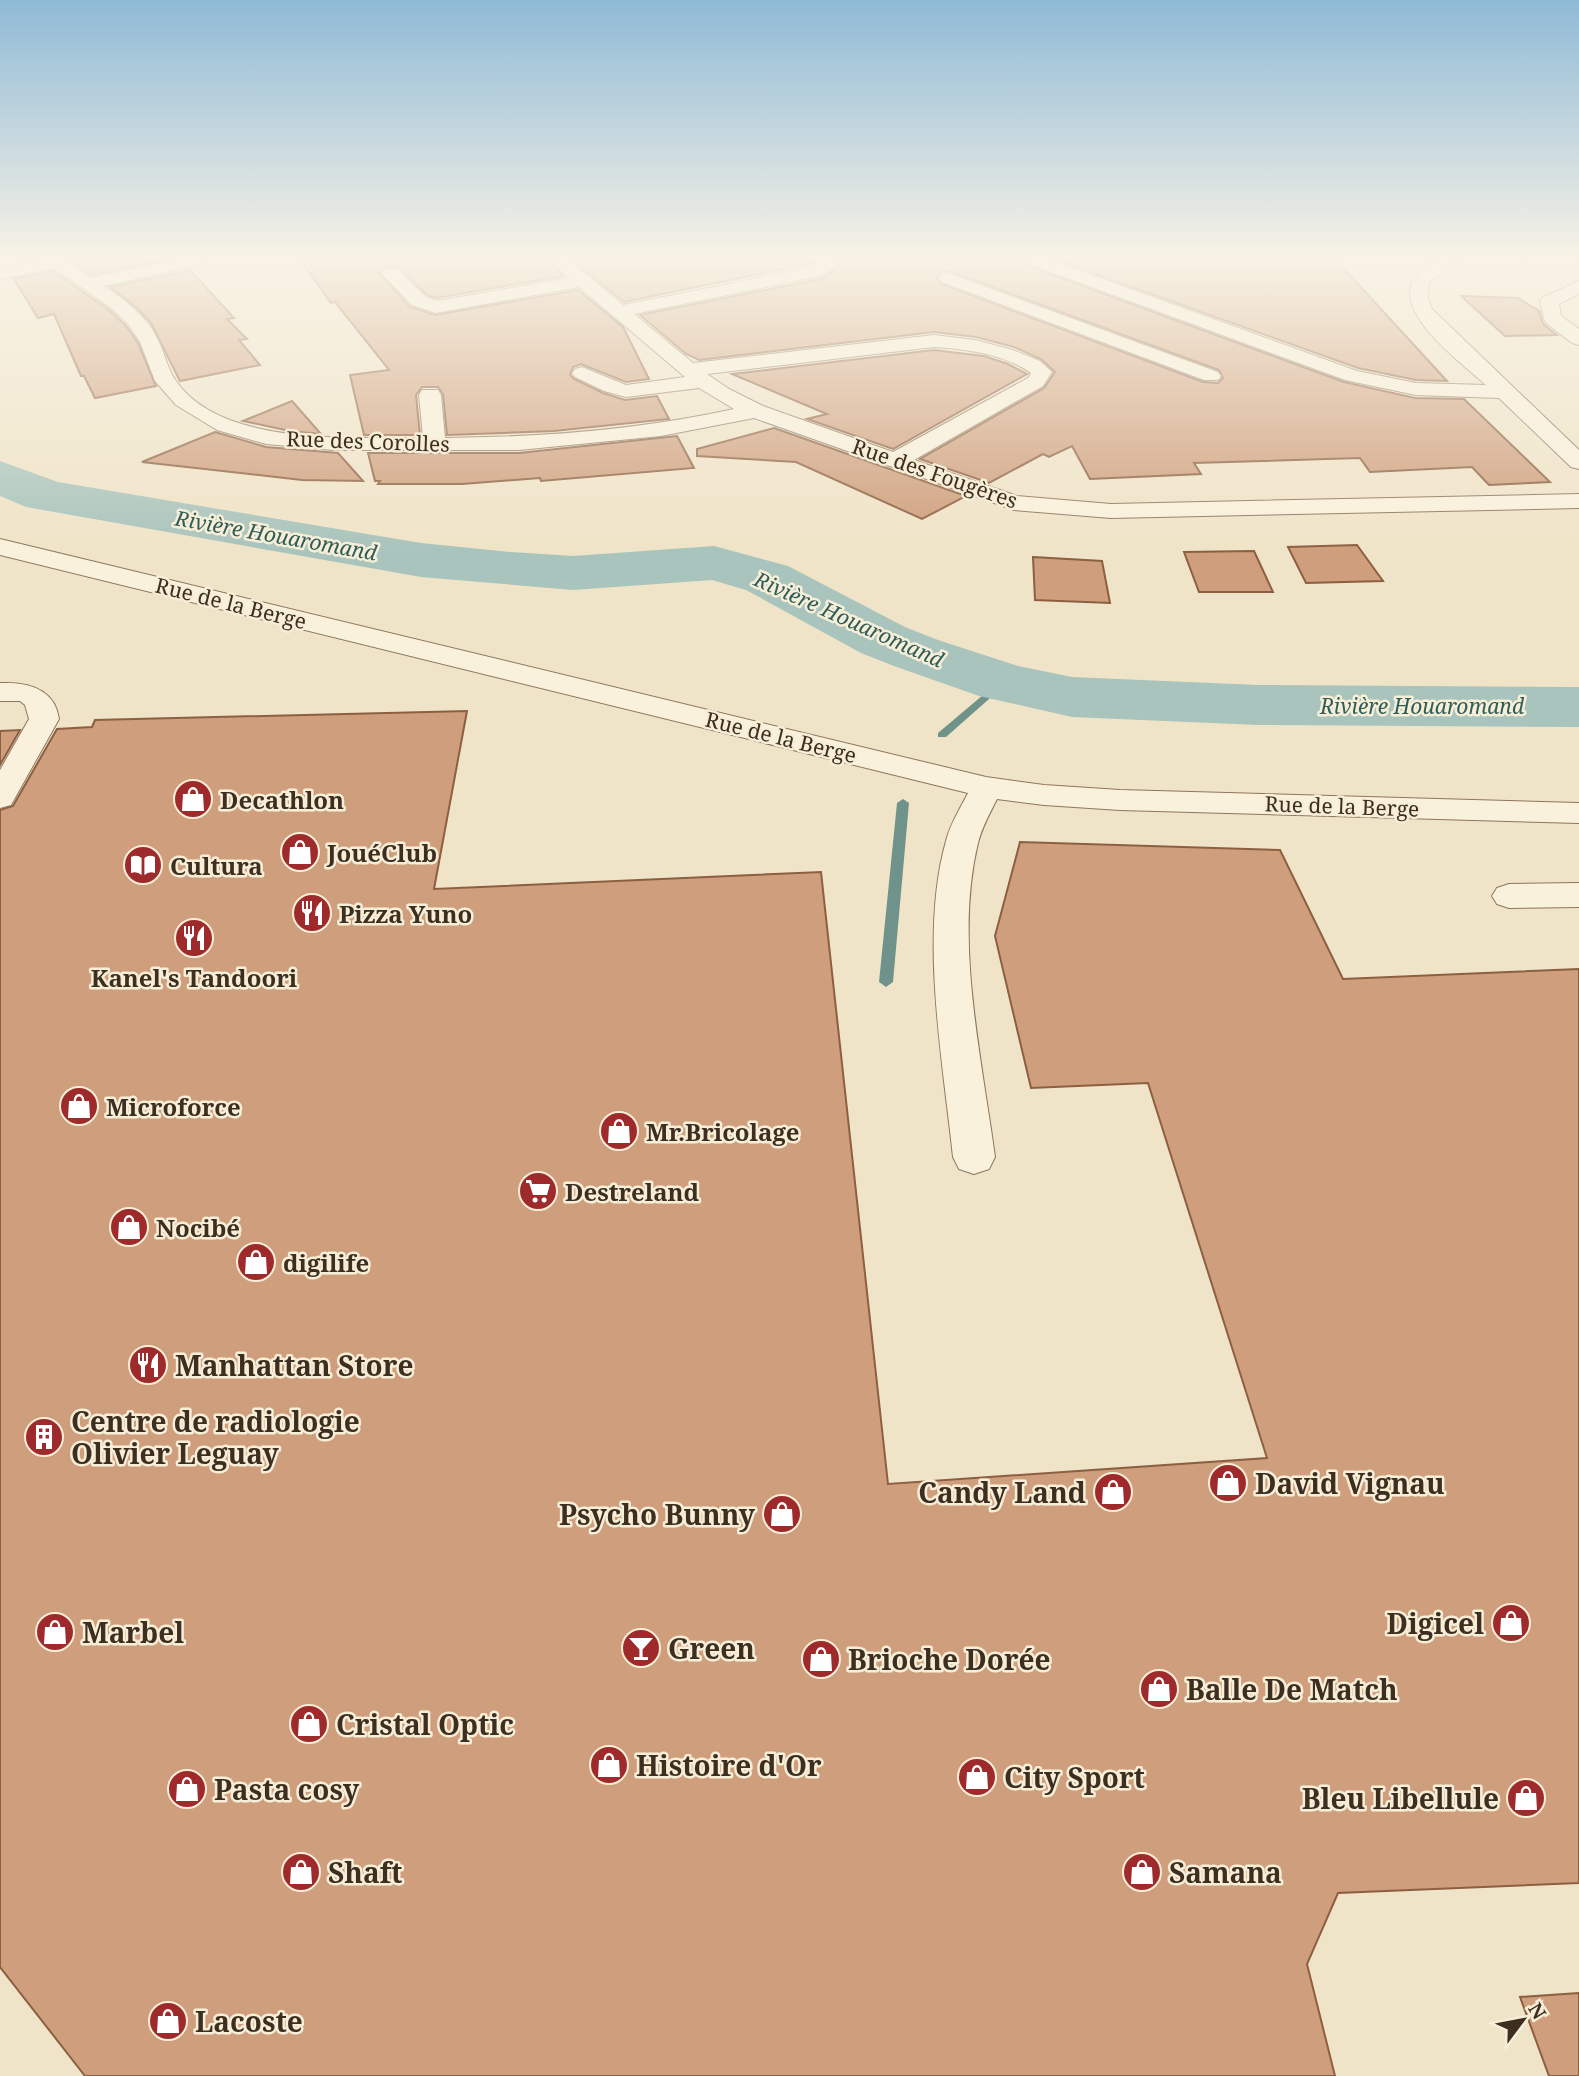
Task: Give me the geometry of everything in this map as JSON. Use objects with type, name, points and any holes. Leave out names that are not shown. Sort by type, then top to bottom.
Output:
[{"type":"street","name":"Rue des Corolles","points":[[157,357],[166,383],[202,415],[224,426],[258,436],[324,443],[432,445],[561,442],[647,434],[755,411]]},
{"type":"street","name":"Rue des Fougères","points":[[674,357],[696,376],[755,411],[1014,503],[1111,511],[1579,501]]},
{"type":"street","points":[[582,373],[626,391],[696,376],[826,357]]},
{"type":"street","points":[[895,460],[1036,382],[1042,372],[1010,357]]},
{"type":"street","points":[[1162,357],[1212,376]]},
{"type":"street","points":[[1301,357],[1375,382],[1416,389],[1502,392]]},
{"type":"street","points":[[1466,357],[1579,462]]},
{"type":"street","points":[[430,395],[435,428],[432,445]]},
{"type":"street","name":"Rue de la Berge","points":[[0,547],[986,786],[1044,795],[1119,800],[1579,813]]},
{"type":"street","points":[[0,692],[27,693],[36,697],[44,710],[44,719],[0,797]]},
{"type":"street","points":[[974,1157],[950,933],[960,850],[968,822],[978,807],[986,786]]},
{"type":"street","points":[[1509,896],[1579,895]]},
{"type":"building","points":[[73,357],[144,357],[156,386],[95,398],[84,376],[81,376]]},
{"type":"building","points":[[168,357],[253,357],[260,365],[180,381]]},
{"type":"building","points":[[379,357],[638,357],[649,379],[626,382],[581,364],[573,367],[570,375],[603,393],[625,400],[657,396],[669,419],[554,431],[447,435],[443,394],[438,387],[422,387],[416,395],[420,435],[364,435],[350,375],[389,370]]},
{"type":"building","points":[[692,357],[725,357],[699,360]]},
{"type":"building","points":[[876,357],[987,357],[1027,374],[893,449],[807,419],[827,414],[732,374]]},
{"type":"building","points":[[1036,357],[1136,357],[1203,382],[1218,383],[1223,378],[1219,370],[1183,357],[1276,357],[1344,382],[1415,398],[1464,399],[1550,482],[1489,485],[1472,467],[1370,472],[1360,458],[1194,463],[1201,474],[1090,479],[1072,446],[1049,457],[1043,454],[989,483],[920,459],[1044,388],[1055,372]]},
{"type":"building","points":[[1327,357],[1425,357],[1447,381],[1416,380],[1358,368]]},
{"type":"building","points":[[292,401],[321,434],[290,431],[243,421]]},
{"type":"building","points":[[774,428],[966,496],[922,519],[796,462],[697,456],[697,449]]},
{"type":"building","points":[[215,432],[266,447],[338,453],[363,481],[302,480],[142,462]]},
{"type":"building","points":[[677,436],[694,468],[541,481],[540,478],[462,484],[378,484],[380,481],[375,481],[368,453],[519,453]]},
{"type":"building","points":[[1357,545],[1383,581],[1306,583],[1288,547]]},
{"type":"building","points":[[1254,551],[1273,592],[1199,592],[1184,552]]},
{"type":"building","points":[[1033,557],[1102,561],[1110,603],[1035,600]]},
{"type":"building","points":[[467,711],[434,889],[821,872],[888,1484],[1267,1458],[1148,1083],[1031,1088],[995,936],[1020,842],[1280,850],[1343,979],[1579,969],[1579,1883],[1338,1893],[1307,1964],[1335,2076],[85,2076],[0,1967],[0,810],[13,806],[57,729],[92,727],[95,720]]},
{"type":"building","points":[[20,730],[0,765],[0,731]]},
{"type":"building","points":[[1579,1993],[1579,2076],[1549,2076],[1520,1997]]},
{"type":"waterway","name":"Rivière Houaromand","points":[[0,477],[45,496],[421,560],[573,573],[714,563],[767,578],[883,640],[916,653],[1002,682],[1072,697],[1257,705],[1579,707]]},
{"type":"waterway","points":[[942,735],[1002,682]]},
{"type":"waterway","points":[[886,982],[903,803]]},
{"type":"place","name":"Decathlon","points":[[193,799]]},
{"type":"place","name":"JouéClub","points":[[300,852]]},
{"type":"place","name":"Cultura","points":[[143,865]]},
{"type":"place","name":"Pizza Yuno","points":[[312,913]]},
{"type":"place","name":"Kanel's Tandoori","points":[[194,938]]},
{"type":"place","name":"Microforce","points":[[79,1106]]},
{"type":"place","name":"Mr.Bricolage","points":[[619,1131]]},
{"type":"place","name":"Destreland","points":[[538,1191]]},
{"type":"place","name":"Nocibé","points":[[129,1227]]},
{"type":"place","name":"digilife","points":[[256,1262]]},
{"type":"place","name":"Manhattan Store","points":[[148,1365]]},
{"type":"place","name":"Centre de radiologie Olivier Leguay","points":[[44,1437]]},
{"type":"place","name":"David Vignau","points":[[1228,1483]]},
{"type":"place","name":"Candy Land","points":[[1113,1492]]},
{"type":"place","name":"Psycho Bunny","points":[[782,1514]]},
{"type":"place","name":"Digicel","points":[[1511,1623]]},
{"type":"place","name":"Marbel","points":[[55,1632]]},
{"type":"place","name":"Green","points":[[641,1648]]},
{"type":"place","name":"Brioche Dorée","points":[[821,1659]]},
{"type":"place","name":"Balle De Match","points":[[1159,1689]]},
{"type":"place","name":"Cristal Optic","points":[[309,1724]]},
{"type":"place","name":"Histoire d'Or","points":[[609,1765]]},
{"type":"place","name":"City Sport","points":[[977,1777]]},
{"type":"place","name":"Pasta cosy","points":[[187,1789]]},
{"type":"place","name":"Bleu Libellule","points":[[1526,1798]]},
{"type":"place","name":"Shaft","points":[[301,1872]]},
{"type":"place","name":"Samana","points":[[1142,1872]]},
{"type":"place","name":"Lacoste","points":[[168,2021]]}]
